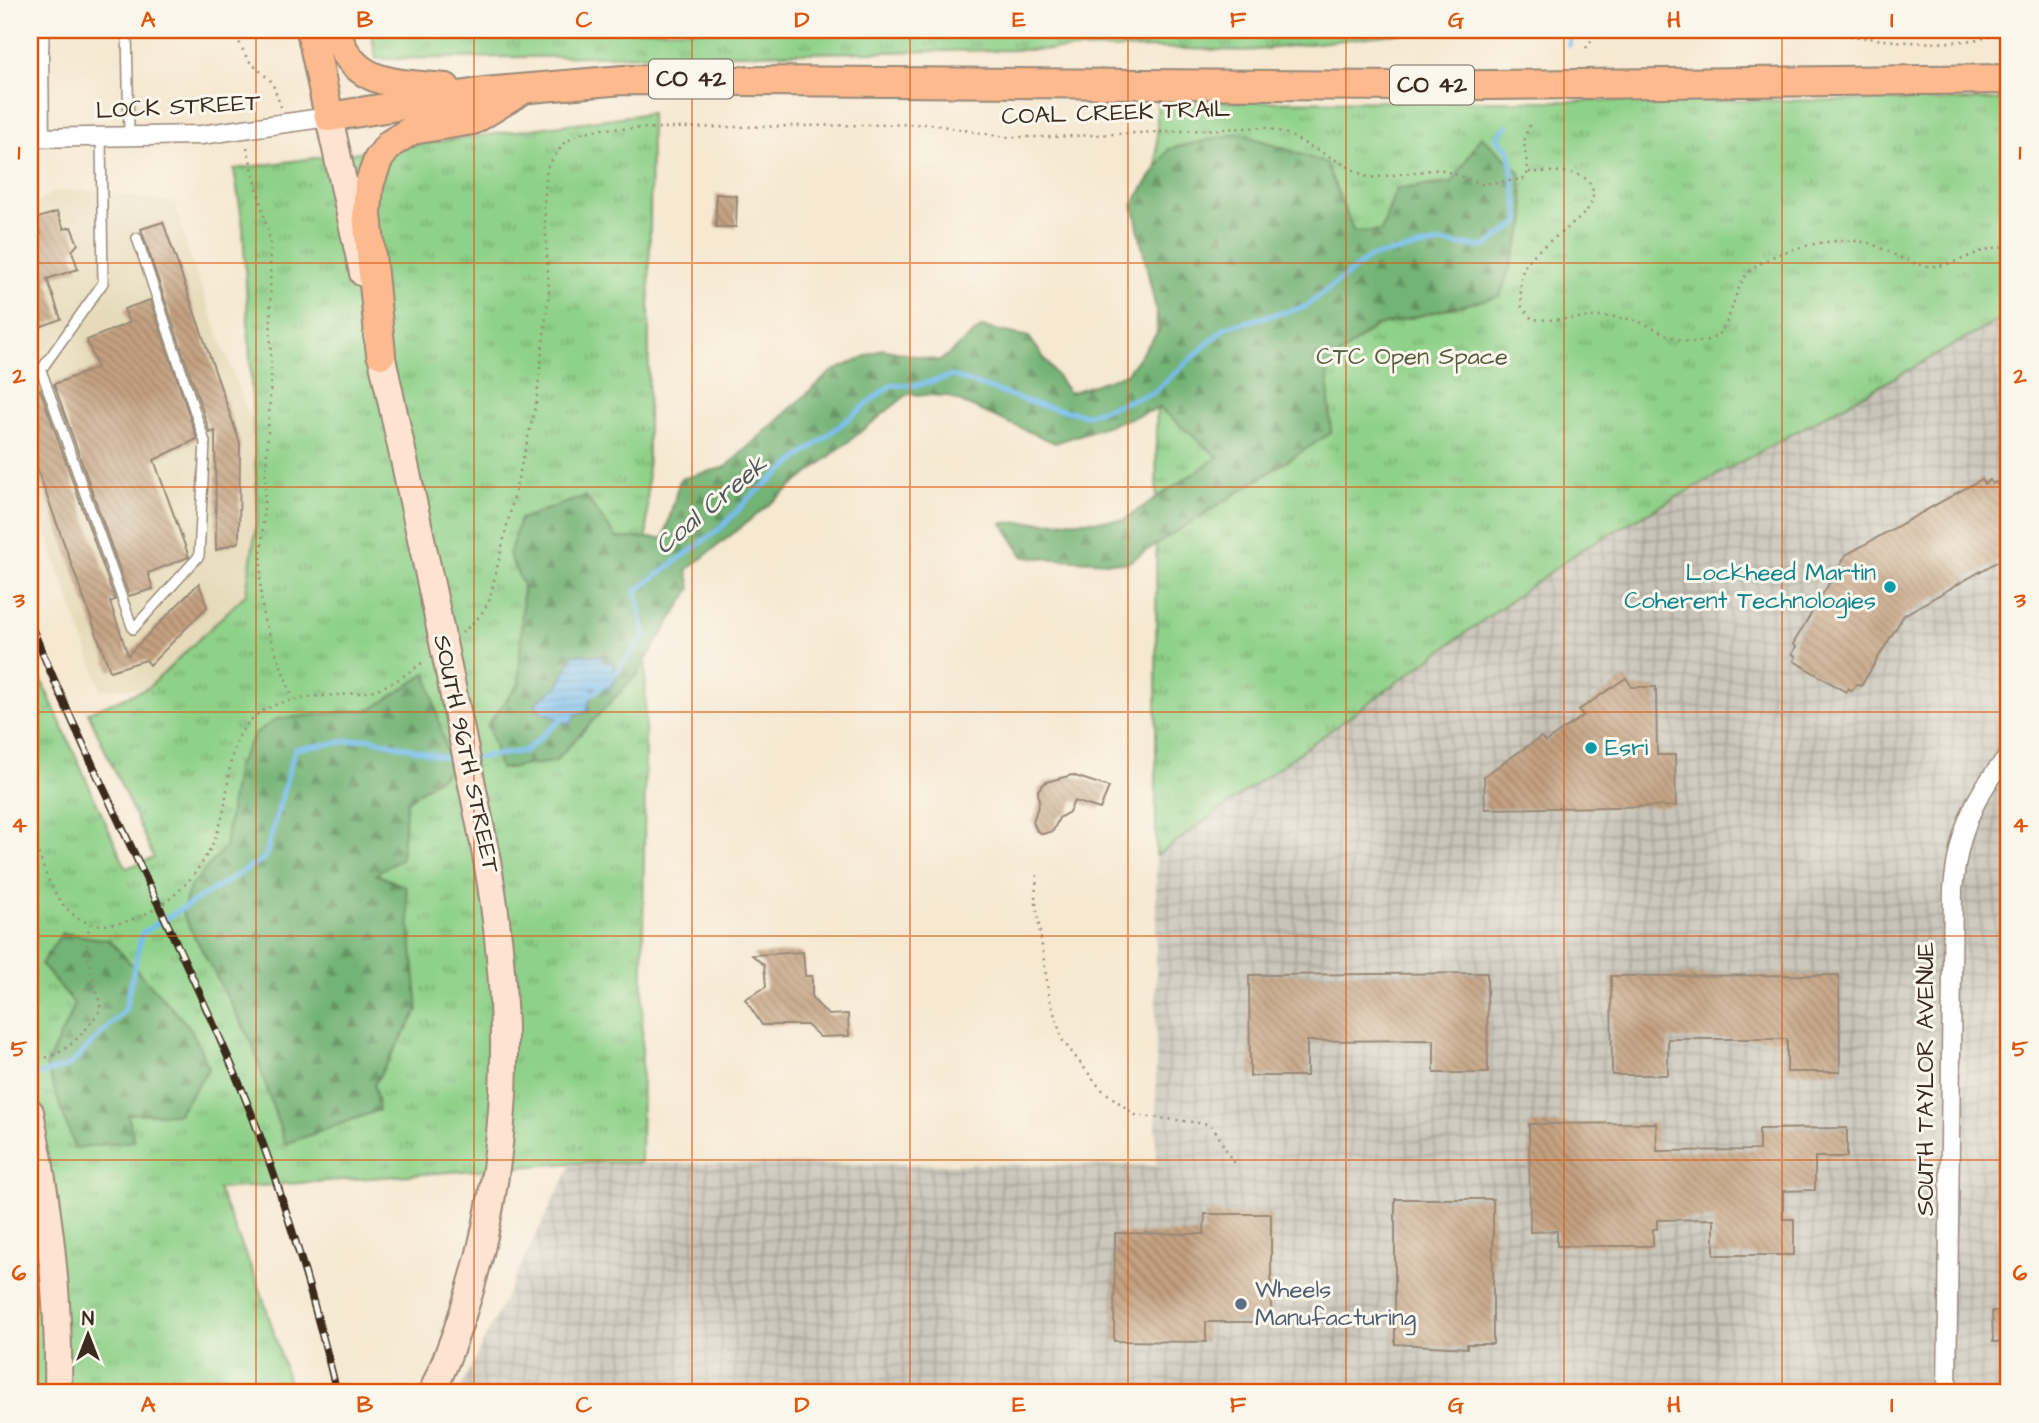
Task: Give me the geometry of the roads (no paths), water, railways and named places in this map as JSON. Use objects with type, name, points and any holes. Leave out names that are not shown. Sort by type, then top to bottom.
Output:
[{"type":"main road","points":[[311,30],[329,117]]},
{"type":"main road","points":[[336,30],[342,48],[359,70],[379,80],[484,92]]},
{"type":"main road","name":"CO 42","points":[[329,117],[528,87],[700,79],[1402,86],[2009,79]]},
{"type":"main road","points":[[381,354],[367,214],[369,185],[378,160],[390,144],[412,130],[472,120],[528,87]]},
{"type":"main road","name":"SOUTH 96TH STREET","points":[[329,117],[435,603],[481,829],[502,952],[506,1051],[498,1157],[477,1263],[463,1313],[432,1393]]},
{"type":"main road","points":[[30,1112],[46,1191],[55,1276],[58,1393]]},
{"type":"street","points":[[35,137],[35,52],[40,30]]},
{"type":"street","name":"LOCK STREET","points":[[35,137],[243,131],[329,117]]},
{"type":"street","name":"SOUTH TAYLOR AVENUE","points":[[1947,1393],[1952,889],[1964,823],[1992,774],[2009,756]]},
{"type":"lane","points":[[127,30],[129,136]]},
{"type":"lane","points":[[101,136],[103,283],[41,370],[133,629],[200,556],[205,442],[136,238]]},
{"type":"water","points":[[574,654],[602,656],[605,662],[613,662],[616,678],[609,689],[594,687],[587,712],[576,715],[569,725],[536,708],[536,702],[558,686]]},
{"type":"waterway","name":"Coal Creek","points":[[1569,45],[1571,30]]},
{"type":"waterway","name":"Coal Creek","points":[[612,677],[645,636],[636,591],[721,528],[751,496],[891,385],[918,385],[952,376],[1039,405],[1086,415],[1153,393],[1226,327],[1305,307],[1370,257],[1440,243],[1485,247],[1520,222],[1509,149],[1496,138],[1507,126]]},
{"type":"waterway","name":"Coal Creek","points":[[588,697],[605,684]]},
{"type":"waterway","name":"Coal Creek","points":[[475,758],[525,751],[564,717]]},
{"type":"waterway","name":"Coal Creek","points":[[30,1077],[69,1066],[125,1010],[142,933],[265,858],[295,749],[369,738],[458,761]]},
{"type":"railway","points":[[30,623],[242,1090],[295,1240],[337,1393]]},
{"type":"place","name":"Lockheed Martin Coherent Technologies","points":[[1890,587]]},
{"type":"place","name":"Esri","points":[[1591,748]]},
{"type":"place","name":"Wheels Manufacturing","points":[[1241,1304]]},
{"type":"park label","name":"CTC Open Space","points":[[1412,357]]}]
